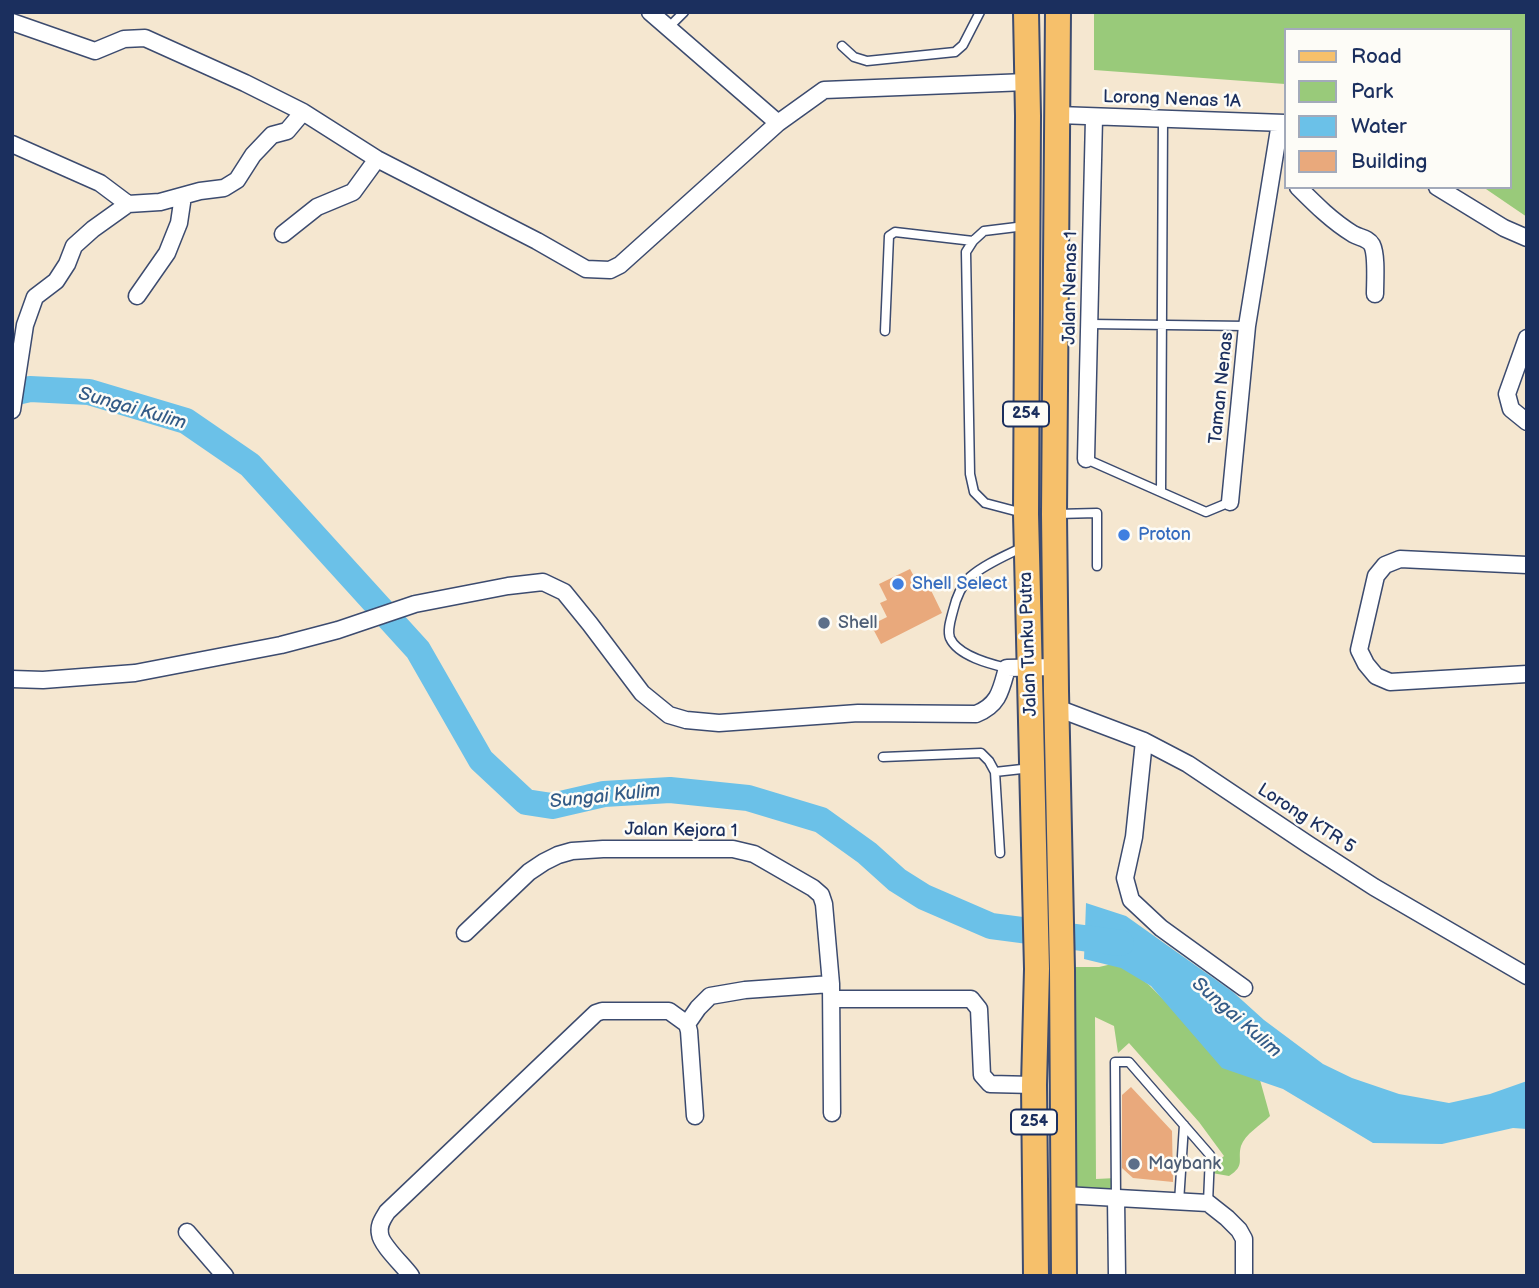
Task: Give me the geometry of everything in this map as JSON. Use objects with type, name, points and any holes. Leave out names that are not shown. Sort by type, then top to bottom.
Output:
[{"type":"main road","name":"Jalan Tunku Putra","points":[[1026,12],[1027,545],[1019,668],[1032,768],[1037,969],[1034,1085],[1036,1276]]},
{"type":"main road","name":"Jalan Tunku Putra","points":[[1058,12],[1054,514],[1064,1276]]},
{"type":"main road","points":[[1027,73],[1042,102],[1058,115],[1039,134],[1027,161]]},
{"type":"main road","points":[[1035,1169],[1052,1168],[1064,1151]]},
{"type":"main road","points":[[1035,1226],[1052,1199],[1057,1195],[1064,1195]]},
{"type":"street","points":[[650,12],[778,122]]},
{"type":"street","points":[[12,22],[95,51],[124,39],[145,37],[303,112],[377,159],[586,269],[610,270],[620,265],[778,122],[824,90],[1027,73]]},
{"type":"street","points":[[12,410],[25,325],[36,297],[56,281],[74,246],[128,204],[160,202],[200,191],[225,188],[237,180],[253,155],[272,135],[287,131],[303,112]]},
{"type":"street","name":"Lorong Nenas 1A","points":[[1058,115],[1283,123]]},
{"type":"street","name":"Jalan Nenas 1","points":[[1086,458],[1094,118]]},
{"type":"street","name":"Taman Nenas","points":[[1230,502],[1247,326],[1279,177],[1283,123]]},
{"type":"street","points":[[12,144],[100,183],[128,204]]},
{"type":"street","points":[[283,234],[317,207],[353,192],[377,159]]},
{"type":"street","points":[[1300,189],[1341,226],[1369,241],[1374,248],[1376,295]]},
{"type":"street","points":[[1440,189],[1504,228],[1527,238]]},
{"type":"street","points":[[137,296],[167,253],[179,223],[183,195]]},
{"type":"street","points":[[1527,338],[1507,394],[1511,409],[1527,422]]},
{"type":"street","points":[[1527,565],[1400,559],[1385,565],[1376,576],[1359,650],[1376,676],[1390,682],[1527,674]]},
{"type":"street","points":[[12,679],[43,680],[135,673],[281,645],[338,630],[415,604],[543,582],[564,592],[642,693],[669,715],[686,720],[719,723],[858,713],[976,714],[990,708],[1019,668],[1055,667]]},
{"type":"street","name":"Lorong KTR 5","points":[[1057,708],[1144,741],[1188,764],[1374,887],[1527,976]]},
{"type":"street","points":[[1144,741],[1134,837],[1125,877],[1131,900],[1161,928],[1244,988]]},
{"type":"street","name":"Jalan Kejora 1","points":[[465,933],[528,872],[558,855],[572,851],[733,849],[754,854],[821,895],[827,917],[832,991],[832,1113]]},
{"type":"street","points":[[687,1024],[710,996],[744,990],[832,991],[971,999],[979,1009],[982,1075],[986,1081],[990,1084],[1034,1085]]},
{"type":"street","points":[[411,1276],[381,1240],[379,1232],[387,1212],[590,1017],[602,1011],[670,1011],[687,1024],[690,1031],[695,1116]]},
{"type":"street","points":[[1064,1195],[1208,1203],[1239,1230],[1244,1240],[1244,1276]]},
{"type":"street","points":[[1116,1198],[1117,1276]]},
{"type":"street","points":[[187,1232],[225,1276]]},
{"type":"lane","points":[[668,28],[684,12]]},
{"type":"lane","points":[[842,46],[854,57],[867,61],[955,52],[963,45],[980,12]]},
{"type":"lane","points":[[1161,491],[1163,118]]},
{"type":"lane","points":[[1026,514],[985,503],[974,492],[970,474],[966,253],[973,241],[984,231],[1027,226]]},
{"type":"lane","points":[[885,331],[889,236],[895,232],[973,241]]},
{"type":"lane","points":[[1089,324],[1247,326]]},
{"type":"lane","name":"Taman Nenas","points":[[1086,458],[1206,512],[1230,502]]},
{"type":"lane","points":[[1054,514],[1097,513],[1097,566]]},
{"type":"lane","points":[[1019,668],[984,662],[964,652],[949,636],[950,621],[959,590],[970,577],[1027,545]]},
{"type":"lane","points":[[883,757],[981,753],[995,772],[1000,853]]},
{"type":"lane","points":[[995,772],[1032,768]]},
{"type":"lane","points":[[1116,1198],[1115,1062],[1129,1062],[1210,1155],[1208,1203]]},
{"type":"lane","points":[[1179,1202],[1184,1125]]},
{"type":"green space","points":[[1094,12],[1527,12],[1527,217],[1486,189],[1511,189],[1511,28],[1284,28],[1284,84],[1094,70]]},
{"type":"green space","points":[[1112,964],[1130,970],[1260,1080],[1270,1116],[1243,1142],[1239,1165],[1229,1176],[1212,1173],[1214,1165],[1224,1156],[1199,1122],[1129,1043],[1118,1053],[1114,1026],[1095,1017],[1096,1179],[1116,1178],[1116,1198],[1071,1194],[1075,967]]},
{"type":"water","points":[[1086,903],[1126,916],[1233,992],[1264,1020],[1323,1064],[1352,1078],[1399,1094],[1449,1103],[1490,1094],[1527,1081],[1527,1129],[1513,1128],[1442,1144],[1373,1143],[1283,1089],[1222,1068],[1151,986],[1121,968],[1084,959]]},
{"type":"building","points":[[910,569],[918,584],[926,580],[942,613],[881,644],[871,625],[887,617],[880,603],[887,600],[879,584]]},
{"type":"building","points":[[1131,1087],[1172,1131],[1173,1182],[1133,1178],[1122,1168],[1122,1095]]},
{"type":"waterway","name":"Sungai Kulim","points":[[12,393],[30,389],[89,392],[186,421],[250,465],[418,650],[481,760],[526,802],[552,806],[604,794],[670,790],[748,798],[821,820],[867,853],[897,880],[924,897],[991,926],[1121,943]]},
{"type":"place","name":"Proton","points":[[1124,535]]},
{"type":"place","name":"Shell Select","points":[[898,584]]},
{"type":"place","name":"Shell","points":[[824,623]]},
{"type":"place","name":"Maybank","points":[[1134,1164]]}]
